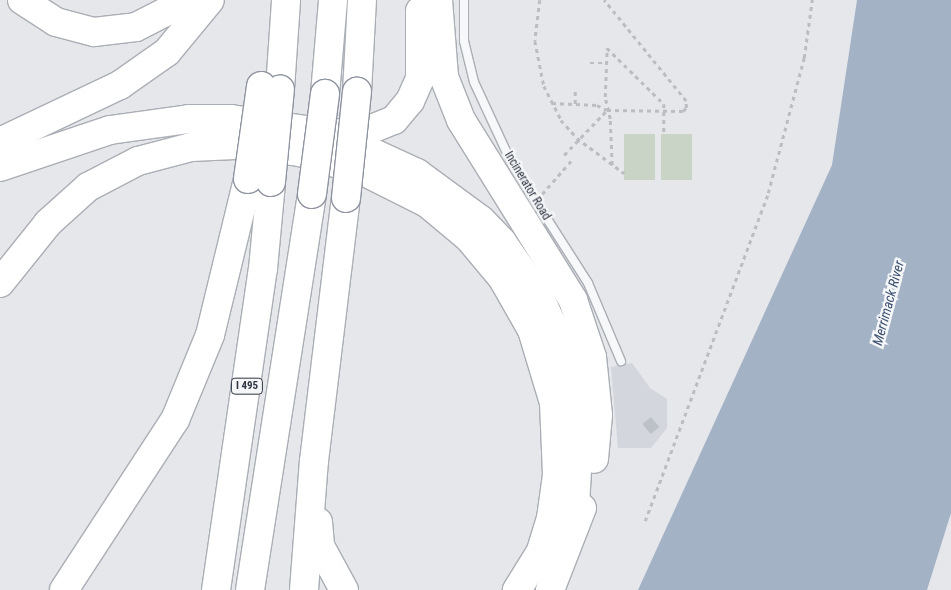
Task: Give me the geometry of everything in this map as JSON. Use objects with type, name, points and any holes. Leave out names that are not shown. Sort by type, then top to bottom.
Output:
[{"type":"highway","points":[[22,0],[56,22],[94,32],[136,27],[175,7],[181,0]]},
{"type":"highway","points":[[0,142],[120,85],[167,52],[210,0]]},
{"type":"highway","points":[[270,0],[271,87]]},
{"type":"highway","name":"I 495","points":[[216,590],[263,269],[260,180],[271,87],[286,0]]},
{"type":"highway","points":[[250,590],[276,444],[312,194],[325,94],[333,0]]},
{"type":"highway","points":[[304,590],[314,461],[346,198],[362,0]]},
{"type":"highway","points":[[332,134],[369,130],[394,120],[410,101],[420,79],[420,0]]},
{"type":"highway","points":[[438,0],[444,77],[462,120],[573,300],[592,357],[598,415],[594,465],[587,496],[574,524],[550,590]]},
{"type":"highway","points":[[0,167],[84,137],[189,119],[267,122],[332,134],[401,164],[447,193],[489,228],[538,294],[564,354],[576,401],[580,435],[574,524]]},
{"type":"highway","points":[[0,283],[48,223],[88,186],[138,161],[183,148],[235,145],[300,152],[365,172],[427,203],[469,238],[503,279],[532,330],[554,403],[558,460],[551,518],[540,552],[516,590]]},
{"type":"highway","points":[[64,590],[175,420],[210,335],[260,180]]},
{"type":"highway","points":[[314,461],[320,546],[344,590]]},
{"type":"lane","name":"Incinerator Road","points":[[464,0],[464,41],[474,82],[512,164],[588,283],[621,361]]},
{"type":"path","points":[[540,0],[536,49],[542,80],[552,103],[578,138],[624,173]]},
{"type":"path","points":[[552,103],[597,105],[607,110],[683,111],[686,102],[604,0]]},
{"type":"path","points":[[645,521],[768,193],[804,58],[812,0]]},
{"type":"path","points":[[612,165],[607,110],[607,48],[664,104],[664,134]]},
{"type":"path","points":[[590,63],[606,63]]},
{"type":"path","points":[[575,90],[575,104]]},
{"type":"path","points":[[564,155],[578,138],[607,110]]},
{"type":"path","points":[[533,197],[543,194],[571,161]]},
{"type":"shaded area","points":[[624,134],[655,134],[655,180],[624,180]]},
{"type":"shaded area","points":[[661,134],[692,134],[692,180],[661,180]]},
{"type":"shaded area","points":[[632,363],[650,388],[667,399],[667,428],[651,448],[618,448],[611,367]]},
{"type":"water","name":"Merrimack River","points":[[857,0],[951,0],[951,513],[927,590],[638,590],[832,165]]},
{"type":"building","points":[[651,417],[659,427],[651,434],[642,424]]}]
